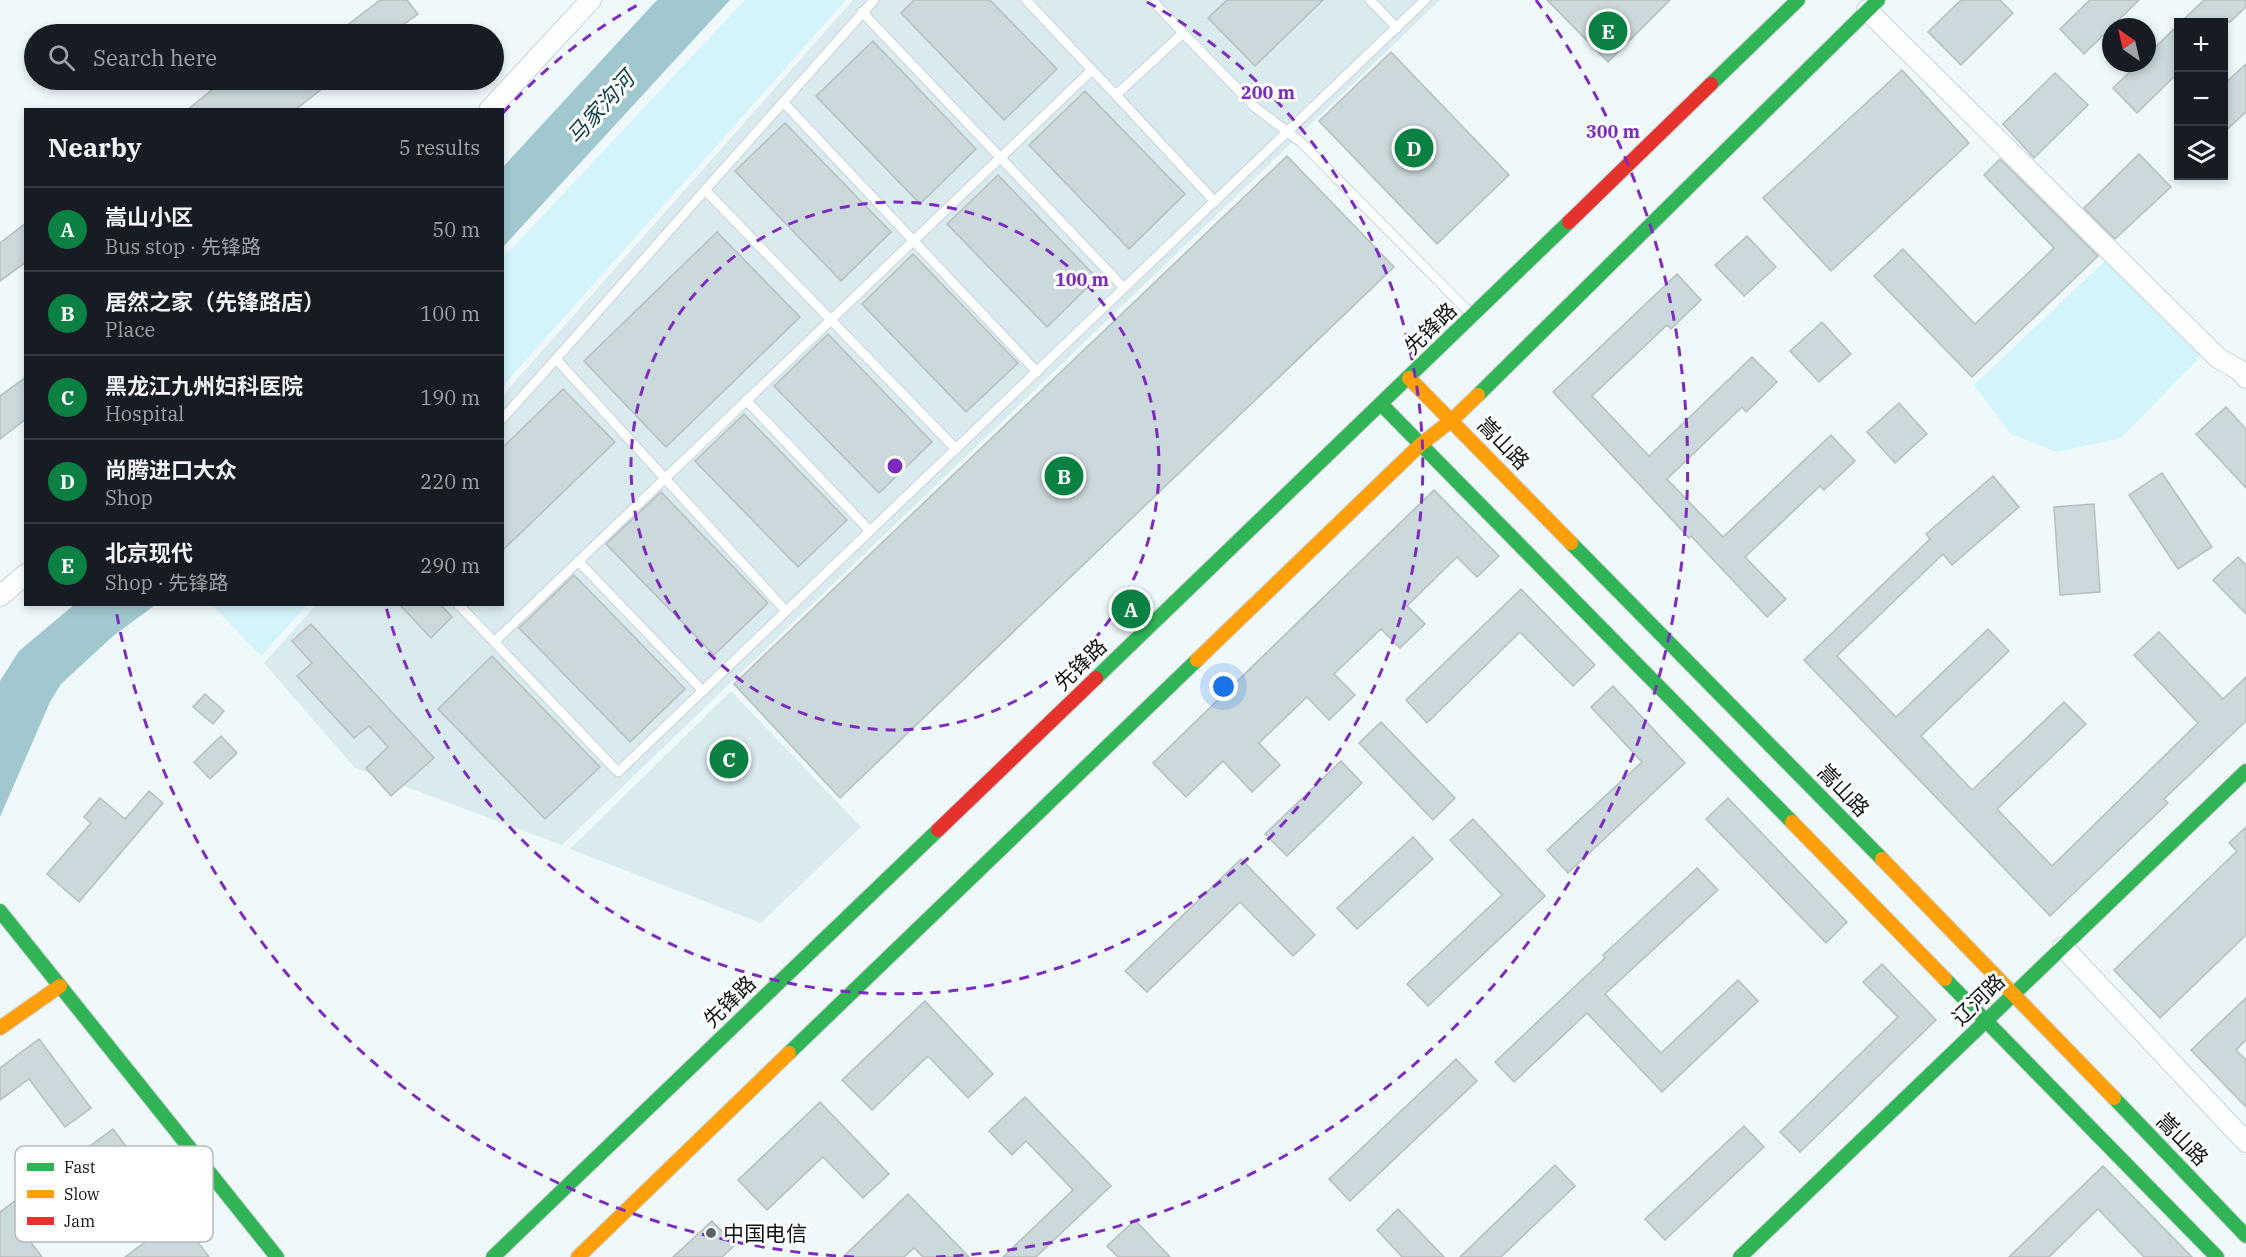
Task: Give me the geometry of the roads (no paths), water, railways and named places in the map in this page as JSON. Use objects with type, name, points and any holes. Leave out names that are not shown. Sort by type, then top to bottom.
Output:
[{"type":"main road","name":"先锋路","points":[[493,1257],[1409,378],[1798,0]]},
{"type":"main road","points":[[578,1257],[1420,445],[1452,420],[1872,5]]},
{"type":"main road","name":"嵩山路","points":[[1409,378],[2014,994],[2029,1003],[2246,1236]]},
{"type":"main road","points":[[1381,404],[1986,1021],[2001,1030],[2217,1257]]},
{"type":"main road","name":"辽河路","points":[[1740,1257],[2014,994],[2072,955],[2246,771]]},
{"type":"main road","points":[[0,911],[188,1146]]},
{"type":"main road","points":[[0,1028],[60,986]]},
{"type":"main road","name":"辽河路","points":[[2001,1030],[2029,1003]]},
{"type":"main road","points":[[213,1177],[277,1257]]},
{"type":"street","points":[[491,108],[591,0]]},
{"type":"street","points":[[1872,5],[2218,358],[2239,370],[2246,378]]},
{"type":"street","points":[[0,596],[24,575]]},
{"type":"street","points":[[2072,955],[2246,1142]]},
{"type":"lane","points":[[504,417],[874,0]]},
{"type":"lane","points":[[1026,0],[1215,202]]},
{"type":"lane","points":[[1152,0],[1256,108],[1302,143],[1473,315]]},
{"type":"lane","points":[[1370,0],[1397,28]]},
{"type":"lane","points":[[460,606],[618,772],[1425,0]]},
{"type":"lane","points":[[862,12],[1124,288]]},
{"type":"lane","points":[[1116,95],[1183,33]]},
{"type":"lane","points":[[494,642],[1092,70]]},
{"type":"lane","points":[[783,102],[1036,372]]},
{"type":"lane","points":[[705,190],[957,449]]},
{"type":"lane","points":[[556,359],[786,611]]},
{"type":"lane","points":[[746,400],[870,531]]},
{"type":"lane","points":[[578,561],[703,691]]},
{"type":"water","name":"马家沟河","points":[[657,0],[730,0],[504,246],[504,166]]},
{"type":"water","points":[[73,606],[154,606],[112,637],[61,684],[50,702],[0,817],[0,681],[19,651]]},
{"type":"place","name":"北京现代","points":[[1608,31]]},
{"type":"place","name":"尚腾进口大众","points":[[1414,148]]},
{"type":"place","name":"居然之家（先锋路店）","points":[[1064,476]]},
{"type":"place","name":"嵩山小区","points":[[1131,609]]},
{"type":"place","name":"黑龙江九州妇科医院","points":[[729,759]]},
{"type":"place","name":"中国电信","points":[[711,1233]]}]
